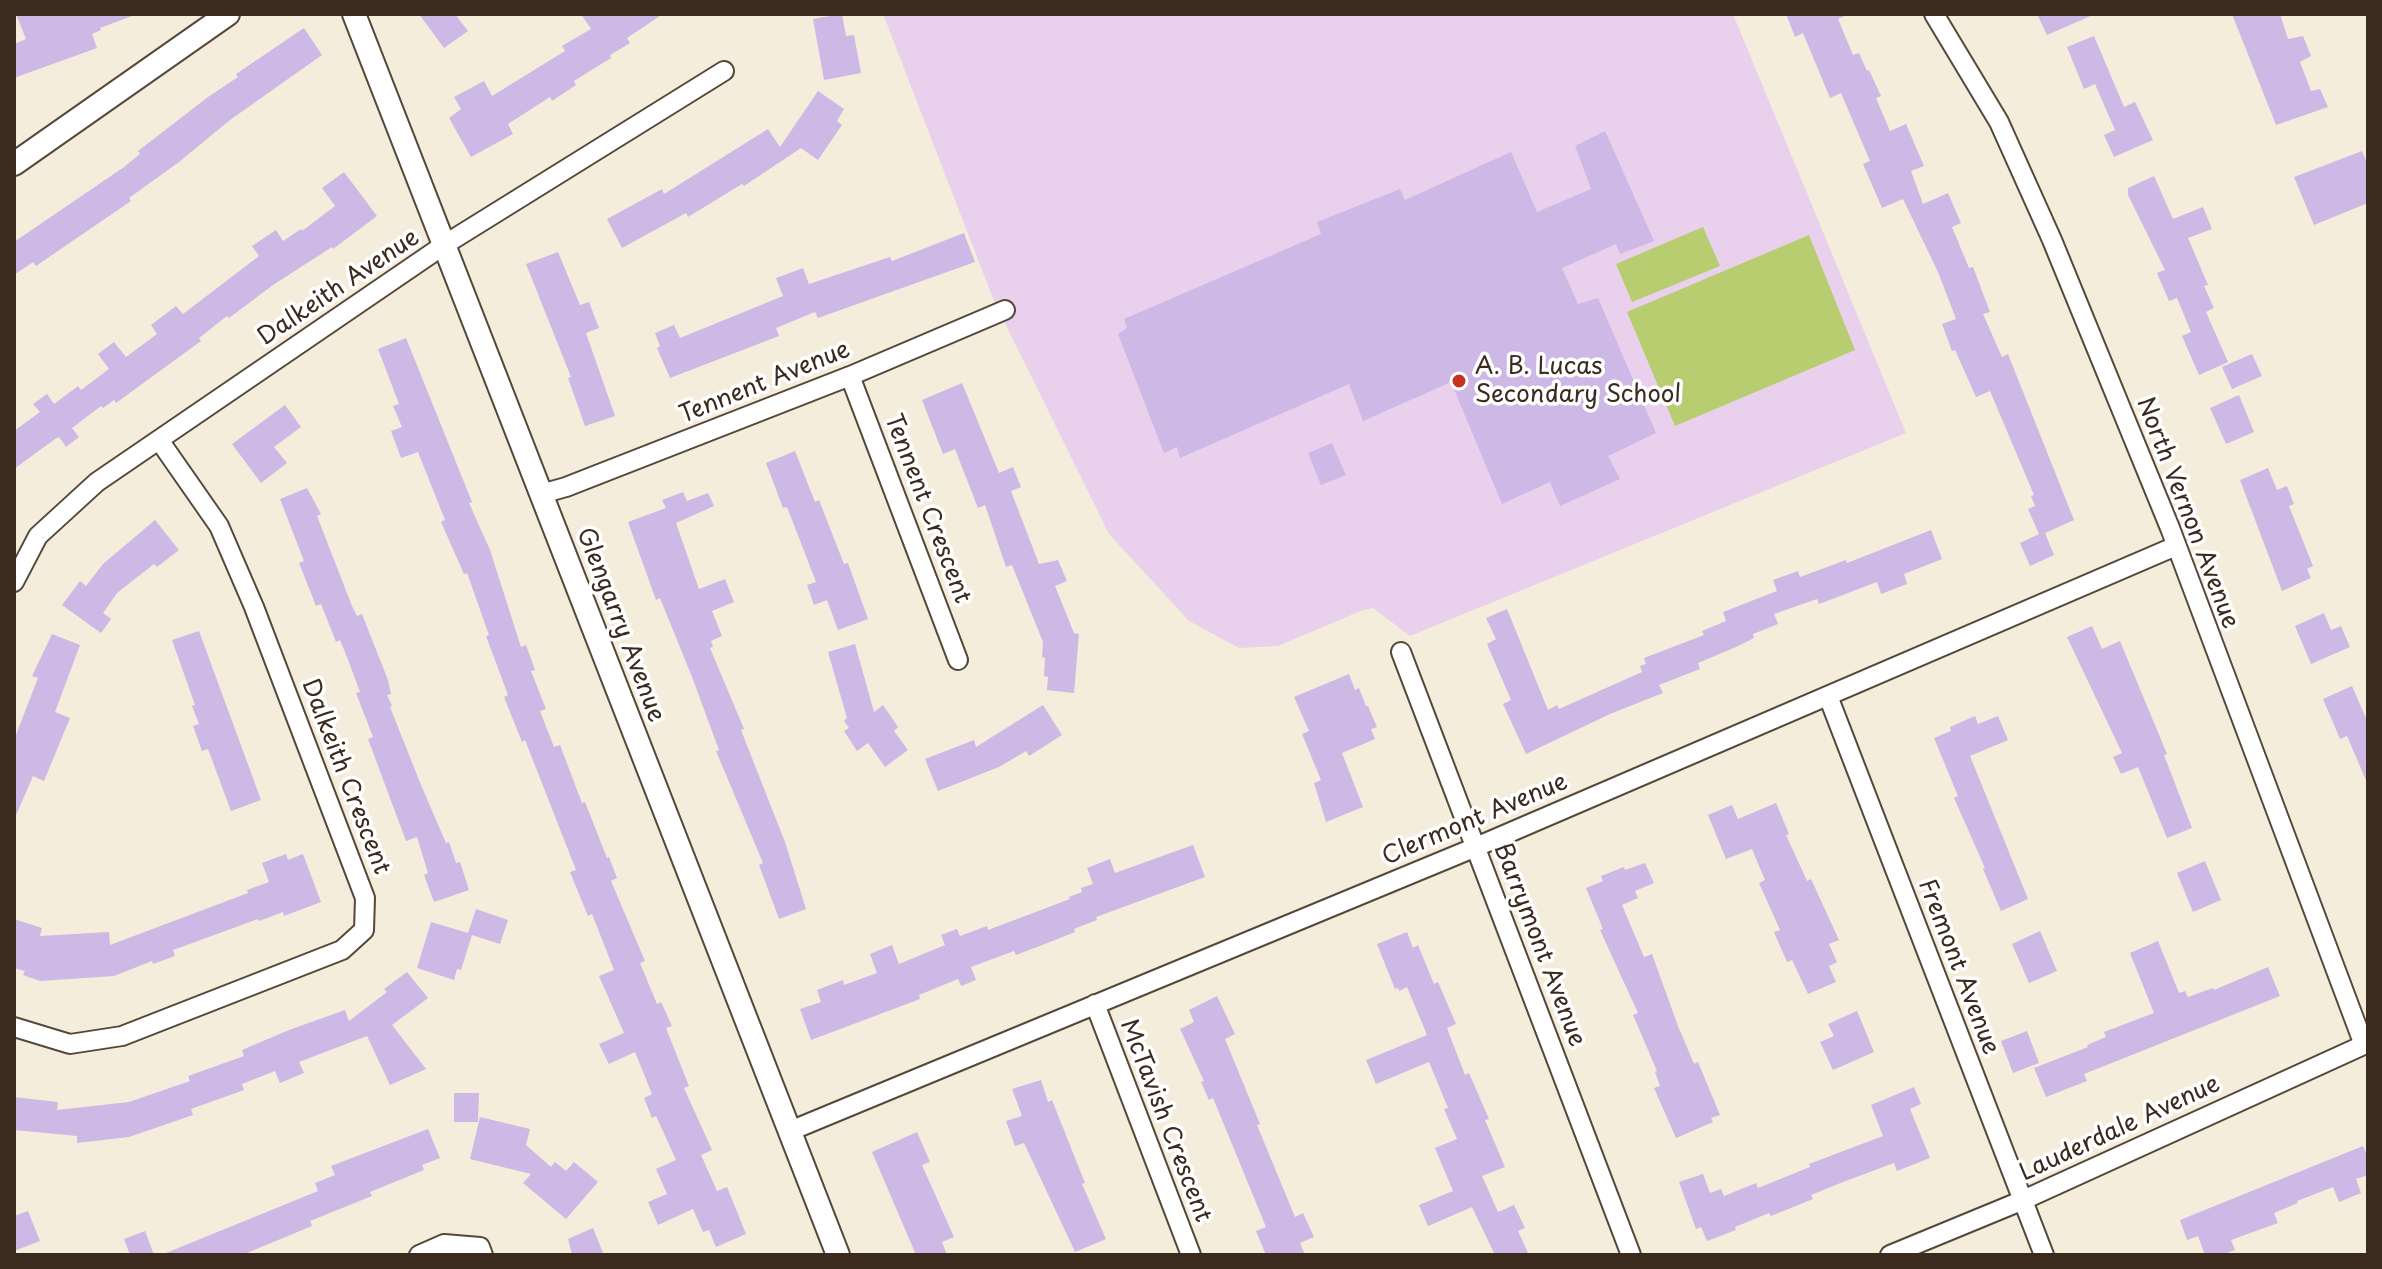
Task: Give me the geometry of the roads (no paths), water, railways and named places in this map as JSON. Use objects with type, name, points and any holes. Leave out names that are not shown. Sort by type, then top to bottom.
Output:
[{"type":"street","points":[[14,164],[228,14]]},
{"type":"street","name":"Glengarry Avenue","points":[[354,14],[838,1255]]},
{"type":"street","name":"North Vernon Avenue","points":[[1934,14],[1999,122],[2052,240],[2176,546],[2366,1044]]},
{"type":"street","name":"Dalkeith Avenue","points":[[14,582],[38,536],[97,482],[444,245],[724,71]]},
{"type":"street","name":"Tennent Avenue","points":[[541,494],[850,376],[1005,310]]},
{"type":"street","name":"Tennent Crescent","points":[[850,376],[958,660]]},
{"type":"street","name":"Dalkeith Crescent","points":[[14,1027],[70,1044],[122,1036],[342,950],[364,930],[365,898],[254,607],[219,526],[159,440]]},
{"type":"street","name":"Clermont Avenue","points":[[790,1131],[1476,847],[2176,546]]},
{"type":"street","name":"Barrymont Avenue","points":[[1401,652],[1631,1255]]},
{"type":"street","name":"Fremont Avenue","points":[[1828,696],[2044,1255]]},
{"type":"street","name":"McTavish Crescent","points":[[1095,1004],[1191,1255]]},
{"type":"street","name":"Lauderdale Avenue","points":[[1890,1255],[2021,1201],[2366,1044]]},
{"type":"street","points":[[419,1255],[444,1244],[480,1247],[483,1255]]},
{"type":"place","name":"A. B. Lucas Secondary School","points":[[1459,381]]}]
